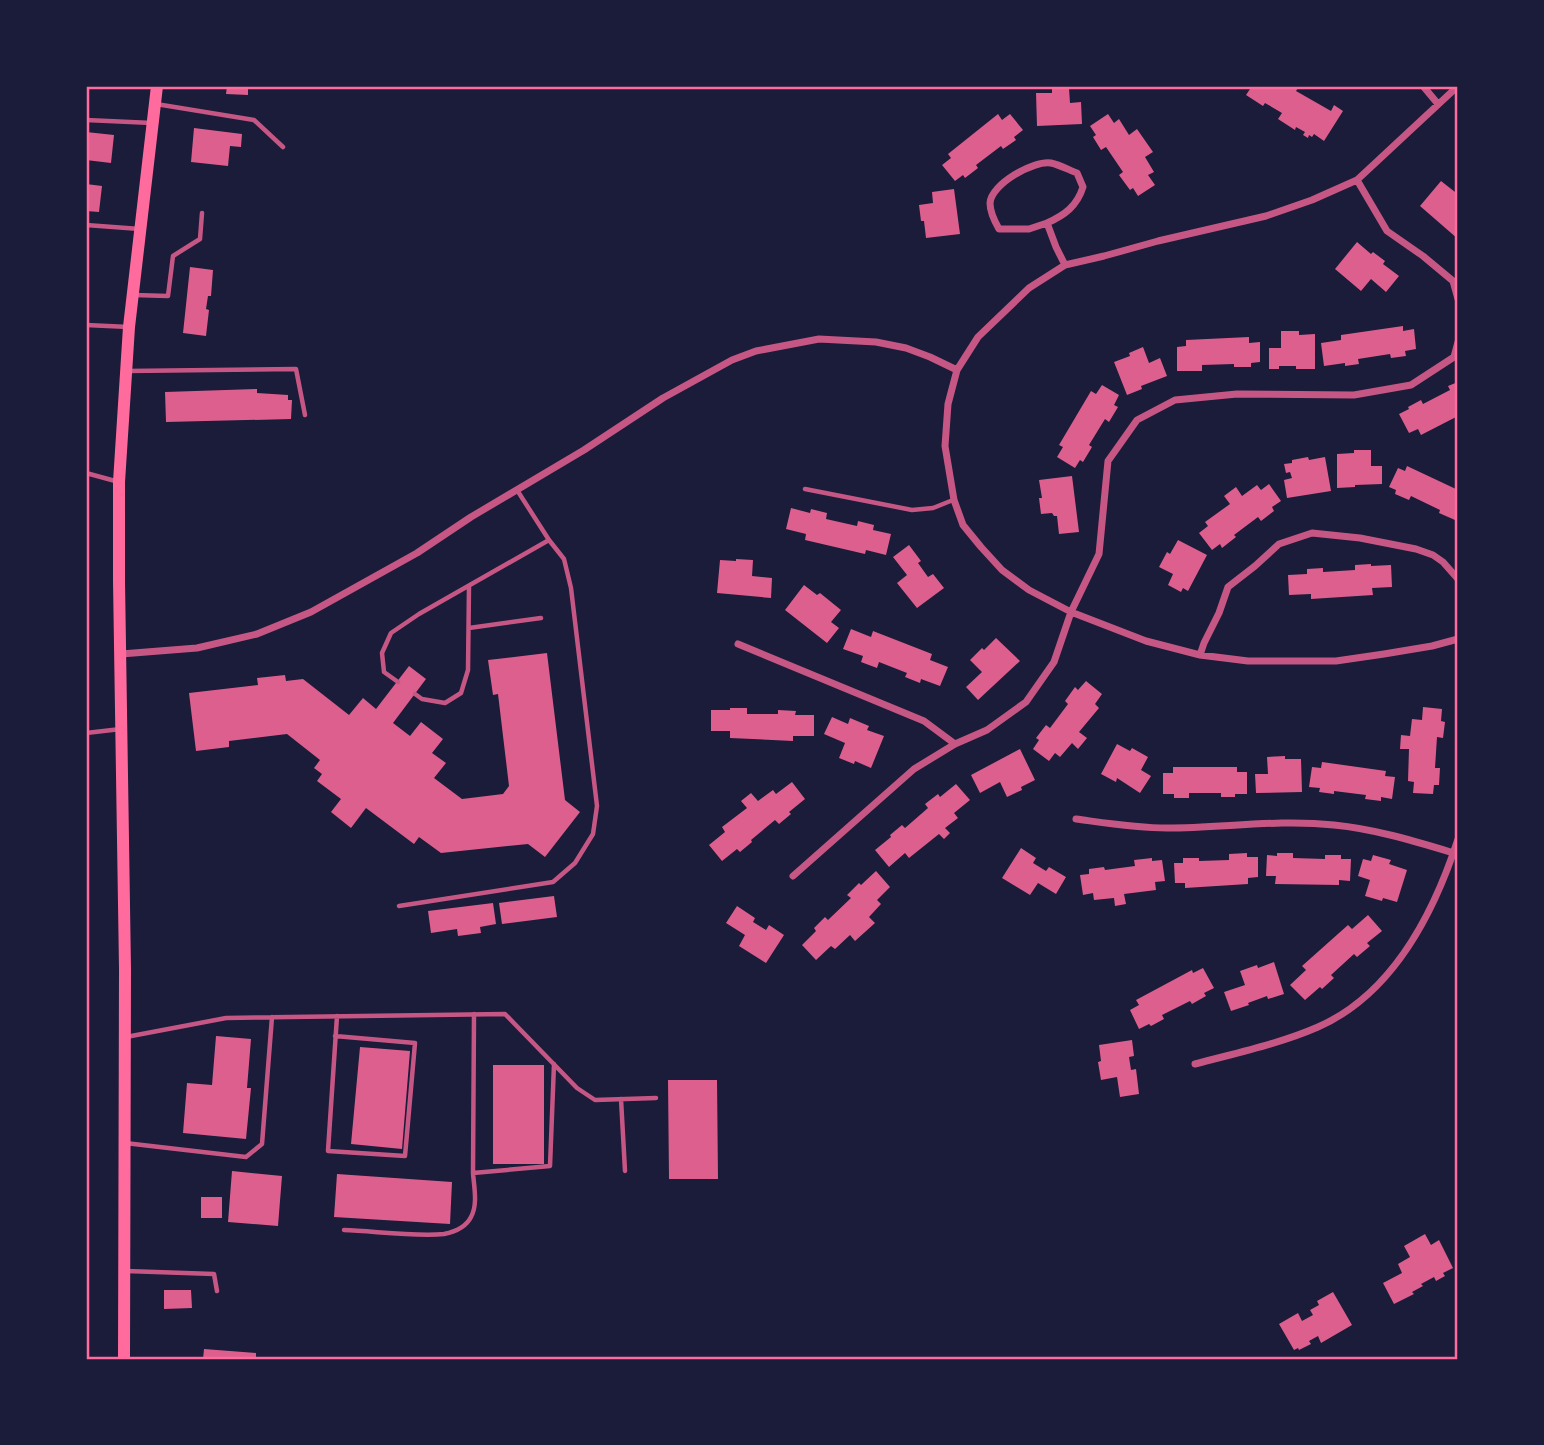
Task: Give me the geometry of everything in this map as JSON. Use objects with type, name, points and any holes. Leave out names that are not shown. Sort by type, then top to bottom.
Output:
[{"type":"main road","points":[[124,1359],[126,1037],[119,482],[133,295],[157,86]]},
{"type":"street","points":[[1423,86],[1438,104]]},
{"type":"street","points":[[1458,86],[1357,180],[1266,216],[1065,265],[1029,288],[978,337],[957,370],[948,404],[945,446],[954,500],[963,525],[1002,570],[1029,590],[1071,612],[1146,641],[1200,654],[1248,661],[1336,661],[1420,648],[1458,639]]},
{"type":"street","points":[[1050,163],[1077,173],[1083,187],[1080,196],[1062,216],[1047,223],[1029,229],[999,229],[993,218],[990,202],[993,193],[1002,182],[1035,165],[1050,163]]},
{"type":"street","points":[[1357,180],[1387,231],[1453,281],[1458,299]]},
{"type":"street","points":[[1047,223],[1065,265]]},
{"type":"street","points":[[121,654],[197,648],[257,634],[323,605],[416,553],[663,398],[732,360],[756,351],[819,339],[876,342],[906,348],[957,370]]},
{"type":"street","points":[[793,876],[914,769],[955,744],[987,730],[1026,702],[1054,662],[1071,612],[1099,554],[1108,461],[1137,420],[1175,400],[1237,394],[1354,395],[1411,385],[1454,357],[1458,342]]},
{"type":"street","points":[[1200,654],[1228,587],[1279,544],[1311,533],[1380,541],[1416,549],[1443,562],[1458,579]]},
{"type":"street","points":[[738,644],[924,721],[955,744]]},
{"type":"street","points":[[1076,819],[1145,828],[1288,822],[1332,825],[1395,835],[1454,853]]},
{"type":"street","points":[[1195,1064],[1303,1033],[1350,1009],[1383,978],[1409,947],[1432,906],[1458,839]]},
{"type":"lane","points":[[155,104],[254,120],[283,147]]},
{"type":"lane","points":[[86,120],[153,122]]},
{"type":"lane","points":[[133,295],[168,296],[173,256],[200,239],[202,213]]},
{"type":"lane","points":[[86,225],[141,229]]},
{"type":"lane","points":[[86,325],[130,327]]},
{"type":"lane","points":[[127,371],[296,369],[304,415]]},
{"type":"lane","points":[[86,473],[119,482]]},
{"type":"lane","points":[[806,489],[912,510],[933,508],[954,500]]},
{"type":"lane","points":[[399,906],[553,882],[575,863],[593,834],[597,806],[571,588],[564,559],[517,490]]},
{"type":"lane","points":[[398,682],[384,672],[382,653],[391,633],[419,614],[549,540]]},
{"type":"lane","points":[[415,694],[422,699],[444,703],[461,693],[468,670],[468,586]]},
{"type":"lane","points":[[469,628],[541,618]]},
{"type":"lane","points":[[86,733],[122,729]]},
{"type":"lane","points":[[344,1230],[446,1234],[460,1229],[471,1218],[475,1201],[474,1014]]},
{"type":"lane","points":[[126,1037],[226,1018],[505,1014],[577,1088],[595,1100],[656,1098]]},
{"type":"lane","points":[[335,1036],[415,1043],[405,1156],[328,1151],[335,1036],[337,1016]]},
{"type":"lane","points":[[125,1143],[246,1157],[262,1144],[272,1017]]},
{"type":"lane","points":[[473,1173],[550,1166],[554,1064]]},
{"type":"lane","points":[[621,1099],[625,1171]]},
{"type":"lane","points":[[125,1271],[214,1274],[217,1291]]},
{"type":"building","points":[[227,86],[248,86],[248,95],[226,94]]},
{"type":"building","points":[[1252,86],[1295,86],[1298,88],[1296,91],[1331,111],[1334,105],[1343,111],[1324,141],[1314,134],[1308,138],[1303,135],[1305,132],[1296,127],[1295,130],[1278,119],[1282,113],[1265,103],[1263,106],[1246,95]]},
{"type":"building","points":[[1069,88],[1070,103],[1081,102],[1082,124],[1037,126],[1036,93],[1052,93],[1052,89]]},
{"type":"building","points":[[998,114],[1002,120],[1010,114],[1023,130],[1014,137],[1016,140],[1003,149],[1001,146],[976,165],[978,168],[965,178],[963,175],[955,181],[942,165],[951,158],[948,154]]},
{"type":"building","points":[[1108,114],[1114,123],[1119,119],[1129,135],[1137,129],[1153,152],[1145,157],[1154,172],[1148,175],[1155,185],[1138,196],[1119,175],[1123,172],[1106,147],[1101,150],[1093,137],[1096,135],[1090,126]]},
{"type":"building","points":[[194,128],[242,134],[241,147],[230,146],[228,166],[191,162]]},
{"type":"building","points":[[86,132],[114,135],[111,163],[86,160]]},
{"type":"building","points":[[1441,181],[1458,192],[1458,239],[1420,206]]},
{"type":"building","points":[[86,184],[102,186],[99,212],[86,211]]},
{"type":"building","points":[[954,189],[960,234],[926,238],[919,205],[933,203],[932,192]]},
{"type":"building","points":[[1357,242],[1385,261],[1383,264],[1399,276],[1386,292],[1371,279],[1361,291],[1335,269]]},
{"type":"building","points":[[190,267],[213,270],[211,296],[208,296],[206,309],[209,310],[206,336],[183,333]]},
{"type":"building","points":[[1403,326],[1403,331],[1414,329],[1416,349],[1405,351],[1406,356],[1391,358],[1390,354],[1358,359],[1359,364],[1324,366],[1321,343],[1341,340],[1341,335]]},
{"type":"building","points":[[1281,331],[1299,331],[1299,335],[1315,334],[1315,369],[1279,366],[1279,369],[1269,369],[1269,348],[1281,348]]},
{"type":"building","points":[[1249,337],[1249,343],[1260,342],[1260,362],[1251,363],[1251,367],[1234,367],[1234,364],[1202,365],[1202,371],[1177,371],[1177,347],[1186,346],[1186,340]]},
{"type":"building","points":[[1143,347],[1149,363],[1160,358],[1167,376],[1141,386],[1142,389],[1127,395],[1114,362]]},
{"type":"building","points":[[1458,382],[1458,416],[1421,435],[1418,429],[1409,433],[1399,414],[1421,400],[1423,404],[1450,390],[1448,386]]},
{"type":"building","points":[[1102,385],[1119,395],[1114,405],[1118,407],[1109,422],[1105,419],[1089,445],[1092,447],[1083,462],[1080,460],[1075,468],[1057,457],[1063,447],[1059,445],[1091,391],[1096,394]]},
{"type":"building","points":[[257,389],[257,393],[288,395],[288,400],[292,400],[291,419],[166,422],[165,392]]},
{"type":"building","points":[[1354,450],[1371,450],[1371,466],[1382,466],[1382,484],[1337,488],[1337,454],[1354,453]]},
{"type":"building","points":[[1308,457],[1309,460],[1325,457],[1331,491],[1287,498],[1284,480],[1292,478],[1290,472],[1286,473],[1284,464]]},
{"type":"building","points":[[1407,466],[1458,490],[1458,518],[1455,520],[1439,513],[1440,510],[1411,496],[1409,500],[1395,494],[1396,490],[1389,487],[1398,468],[1405,471]]},
{"type":"building","points":[[1072,476],[1079,532],[1059,534],[1057,516],[1052,513],[1041,514],[1039,480]]},
{"type":"building","points":[[1269,484],[1281,501],[1272,507],[1274,511],[1261,521],[1258,517],[1222,548],[1220,544],[1212,550],[1199,533],[1208,526],[1205,522],[1230,504],[1224,496],[1236,487],[1242,496],[1257,485],[1261,490]]},
{"type":"building","points":[[791,508],[810,513],[811,509],[827,513],[826,519],[857,526],[858,521],[874,525],[873,530],[891,534],[886,555],[866,550],[865,554],[805,540],[806,534],[786,529]]},
{"type":"building","points":[[1178,540],[1207,555],[1188,591],[1183,588],[1181,592],[1168,585],[1173,574],[1159,567]]},
{"type":"building","points":[[909,545],[921,561],[918,563],[928,577],[933,574],[944,588],[917,608],[897,583],[907,575],[893,557]]},
{"type":"building","points":[[720,560],[753,560],[752,576],[772,578],[771,598],[717,593]]},
{"type":"building","points":[[1355,565],[1391,565],[1392,587],[1372,588],[1373,595],[1311,599],[1311,594],[1289,595],[1288,575],[1307,574],[1307,569],[1323,568],[1323,572],[1355,570]]},
{"type":"building","points":[[804,585],[817,595],[820,593],[841,610],[831,622],[839,628],[827,643],[785,610]]},
{"type":"building","points":[[851,629],[871,637],[873,631],[932,654],[930,660],[948,667],[940,686],[921,679],[920,683],[905,677],[907,673],[879,662],[877,668],[861,662],[863,656],[843,649]]},
{"type":"building","points":[[996,638],[1020,661],[978,700],[966,687],[982,672],[970,660]]},
{"type":"building","points":[[547,653],[565,800],[580,812],[545,857],[528,844],[441,853],[419,837],[414,844],[366,808],[351,828],[331,812],[341,799],[317,781],[322,774],[314,768],[320,760],[287,734],[229,741],[229,747],[196,751],[189,693],[258,685],[257,678],[285,675],[286,681],[303,679],[349,715],[363,698],[376,709],[409,666],[426,679],[393,723],[410,736],[421,722],[443,739],[432,753],[446,763],[434,778],[462,799],[503,794],[509,786],[498,694],[493,695],[488,660]]},
{"type":"building","points":[[1086,681],[1102,694],[1095,704],[1099,708],[1079,732],[1087,738],[1078,749],[1072,743],[1060,757],[1055,753],[1049,761],[1033,749],[1039,740],[1036,738],[1046,725],[1050,728],[1068,704],[1065,701],[1075,687],[1078,690]]},
{"type":"building","points":[[1423,707],[1442,709],[1441,721],[1445,722],[1443,738],[1437,737],[1435,768],[1440,768],[1439,785],[1434,785],[1433,794],[1413,793],[1414,782],[1408,781],[1409,749],[1400,749],[1401,735],[1410,736],[1412,719],[1422,720]]},
{"type":"building","points":[[747,708],[747,714],[778,714],[778,710],[796,711],[795,715],[814,715],[814,736],[793,736],[793,741],[730,738],[730,731],[711,731],[711,710]]},
{"type":"building","points":[[832,717],[848,724],[850,718],[869,726],[867,730],[884,736],[871,768],[839,758],[845,743],[824,734]]},
{"type":"building","points":[[1117,744],[1130,751],[1132,748],[1148,757],[1141,770],[1151,776],[1140,793],[1117,778],[1116,782],[1101,774]]},
{"type":"building","points":[[1020,749],[1035,780],[1007,797],[1000,782],[980,793],[971,775]]},
{"type":"building","points":[[1285,756],[1285,759],[1301,759],[1302,792],[1256,793],[1255,774],[1268,774],[1267,757]]},
{"type":"building","points":[[1322,762],[1386,771],[1385,776],[1395,777],[1392,799],[1365,799],[1366,795],[1319,792],[1320,788],[1309,787],[1312,767],[1321,768]]},
{"type":"building","points":[[1173,767],[1237,767],[1237,772],[1247,772],[1247,794],[1221,797],[1221,793],[1189,793],[1189,798],[1174,798],[1174,794],[1163,794],[1163,773],[1173,773]]},
{"type":"building","points":[[792,782],[805,799],[779,824],[775,820],[740,852],[737,849],[722,861],[709,845],[725,832],[722,827],[747,808],[741,801],[751,793],[758,801],[773,790],[776,794]]},
{"type":"building","points":[[956,784],[970,800],[954,813],[958,818],[945,828],[950,833],[944,839],[939,834],[909,858],[905,853],[889,867],[875,850],[902,825],[905,828],[928,808],[925,804],[938,794],[940,797]]},
{"type":"building","points":[[1021,848],[1036,858],[1033,863],[1046,871],[1049,867],[1066,877],[1056,894],[1038,883],[1030,895],[1002,878]]},
{"type":"building","points":[[1247,853],[1247,857],[1258,857],[1258,877],[1248,878],[1248,884],[1185,888],[1185,883],[1175,883],[1174,863],[1183,863],[1183,858],[1199,858],[1199,861],[1229,860],[1229,854]]},
{"type":"building","points":[[1277,853],[1293,853],[1293,858],[1325,859],[1325,855],[1341,855],[1341,859],[1351,859],[1350,881],[1339,880],[1339,885],[1275,884],[1276,876],[1266,876],[1267,855],[1277,856]]},
{"type":"building","points":[[1373,855],[1391,860],[1389,864],[1407,870],[1397,902],[1365,896],[1370,880],[1358,876],[1363,859],[1371,861]]},
{"type":"building","points":[[1152,858],[1152,861],[1162,860],[1165,881],[1155,882],[1156,890],[1124,894],[1126,904],[1115,906],[1114,898],[1094,900],[1093,893],[1083,895],[1080,875],[1089,874],[1089,869],[1135,866],[1134,860]]},
{"type":"building","points":[[876,871],[890,887],[877,900],[881,904],[869,917],[875,923],[855,941],[850,935],[835,949],[831,946],[816,960],[802,945],[825,917],[828,920],[851,898],[847,895],[859,883],[861,885]]},
{"type":"building","points":[[554,896],[557,917],[502,924],[499,903]]},
{"type":"building","points":[[493,903],[496,924],[480,927],[481,933],[458,936],[457,929],[431,933],[428,911]]},
{"type":"building","points":[[737,906],[755,918],[753,922],[766,930],[769,925],[784,935],[766,963],[739,946],[745,935],[726,923]]},
{"type":"building","points":[[1368,915],[1382,931],[1367,943],[1370,946],[1357,957],[1354,954],[1331,975],[1334,978],[1305,1000],[1290,985],[1306,970],[1302,966],[1348,925],[1352,929]]},
{"type":"building","points":[[1274,962],[1284,994],[1268,999],[1267,996],[1231,1011],[1224,992],[1245,985],[1240,971]]},
{"type":"building","points":[[1203,968],[1214,988],[1204,993],[1206,996],[1162,1015],[1164,1019],[1151,1026],[1149,1024],[1139,1029],[1130,1010],[1139,1005],[1136,1000],[1192,970],[1193,973]]},
{"type":"building","points":[[216,1036],[251,1039],[247,1088],[251,1088],[246,1139],[183,1133],[187,1083],[212,1085]]},
{"type":"building","points":[[1132,1040],[1134,1056],[1129,1057],[1131,1070],[1136,1069],[1139,1094],[1120,1097],[1117,1077],[1101,1080],[1099,1045]]},
{"type":"building","points":[[360,1047],[410,1051],[402,1149],[351,1144]]},
{"type":"building","points":[[493,1065],[544,1065],[544,1164],[493,1164]]},
{"type":"building","points":[[668,1080],[717,1080],[718,1179],[669,1179]]},
{"type":"building","points":[[232,1171],[282,1176],[278,1226],[228,1222]]},
{"type":"building","points":[[337,1174],[452,1182],[450,1224],[334,1217]]},
{"type":"building","points":[[201,1197],[222,1197],[222,1218],[201,1218]]},
{"type":"building","points":[[1425,1234],[1431,1245],[1439,1240],[1453,1268],[1443,1273],[1445,1276],[1436,1281],[1434,1277],[1421,1284],[1423,1286],[1412,1292],[1414,1294],[1394,1304],[1383,1283],[1402,1273],[1398,1264],[1410,1257],[1404,1246]]},
{"type":"building","points":[[164,1290],[191,1290],[192,1308],[164,1309]]},
{"type":"building","points":[[1333,1292],[1352,1325],[1321,1343],[1318,1336],[1309,1341],[1311,1344],[1294,1350],[1279,1324],[1298,1313],[1302,1321],[1313,1315],[1310,1310],[1319,1305],[1317,1301]]},
{"type":"building","points":[[204,1349],[256,1353],[256,1359],[203,1359]]}]
